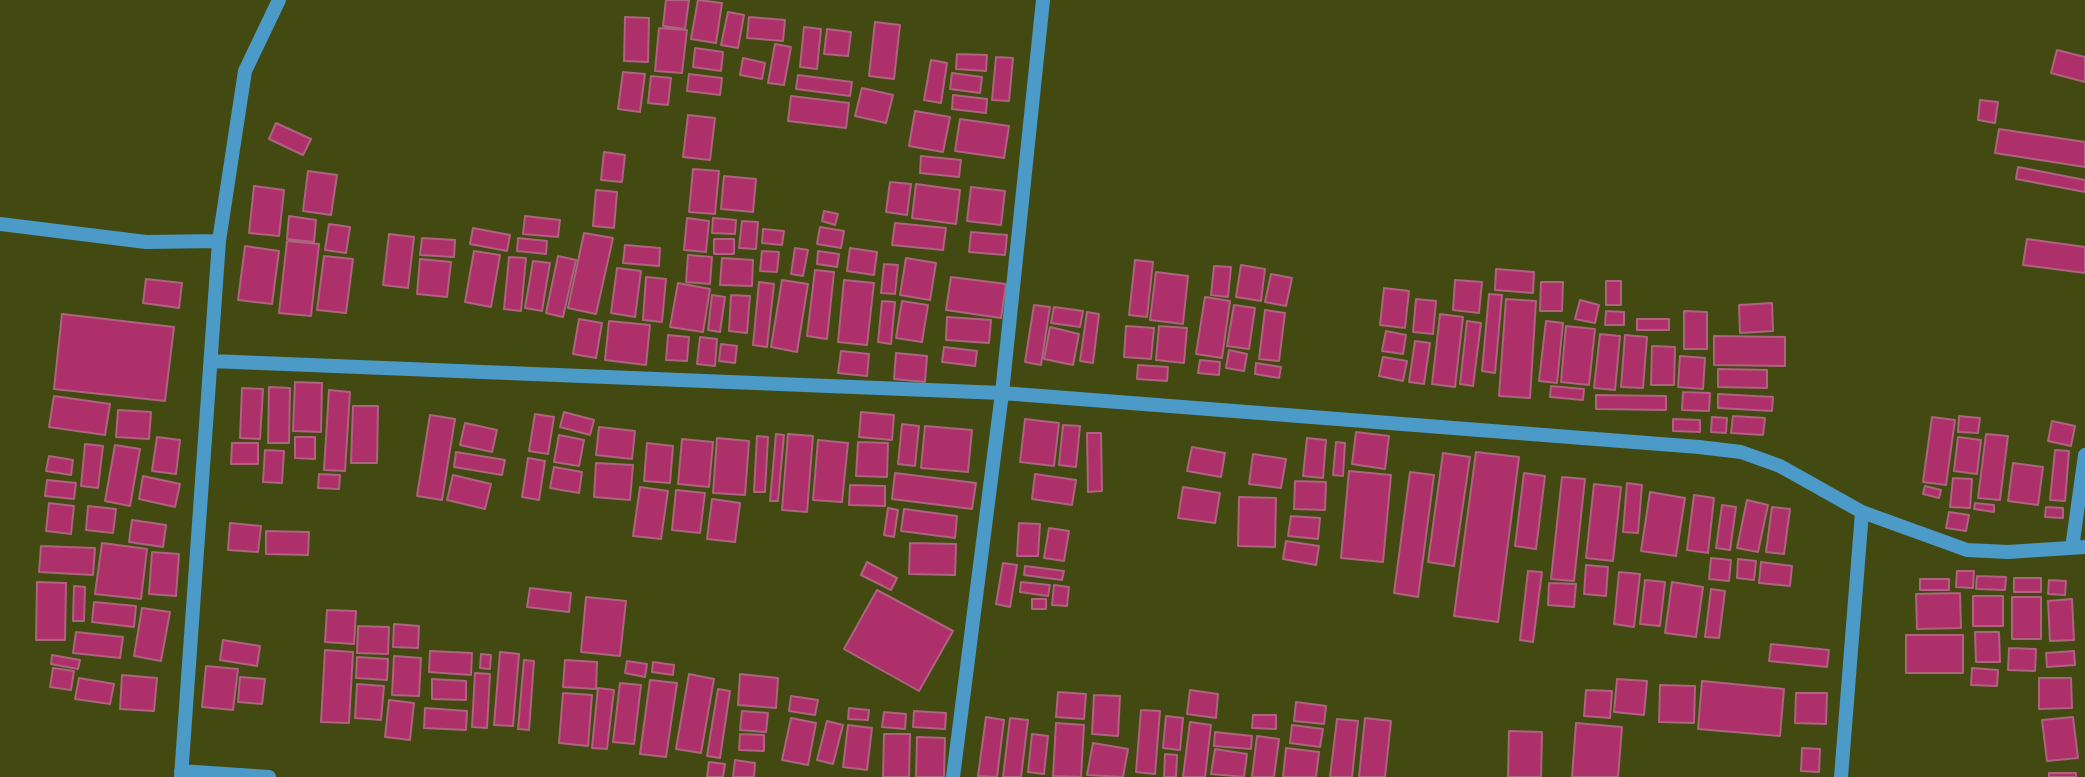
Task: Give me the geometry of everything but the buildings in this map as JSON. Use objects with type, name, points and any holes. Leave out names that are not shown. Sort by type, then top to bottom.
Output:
[{"type":"street","points":[[269,777],[181,774],[219,241],[245,71],[279,0]]},
{"type":"street","points":[[953,777],[1002,393],[1043,0]]},
{"type":"street","points":[[0,224],[146,242],[219,241]]},
{"type":"street","points":[[211,361],[1002,393],[1741,452],[1780,466],[1862,512],[1967,550],[2078,548],[2085,455]]},
{"type":"street","points":[[1841,777],[1862,512]]}]
